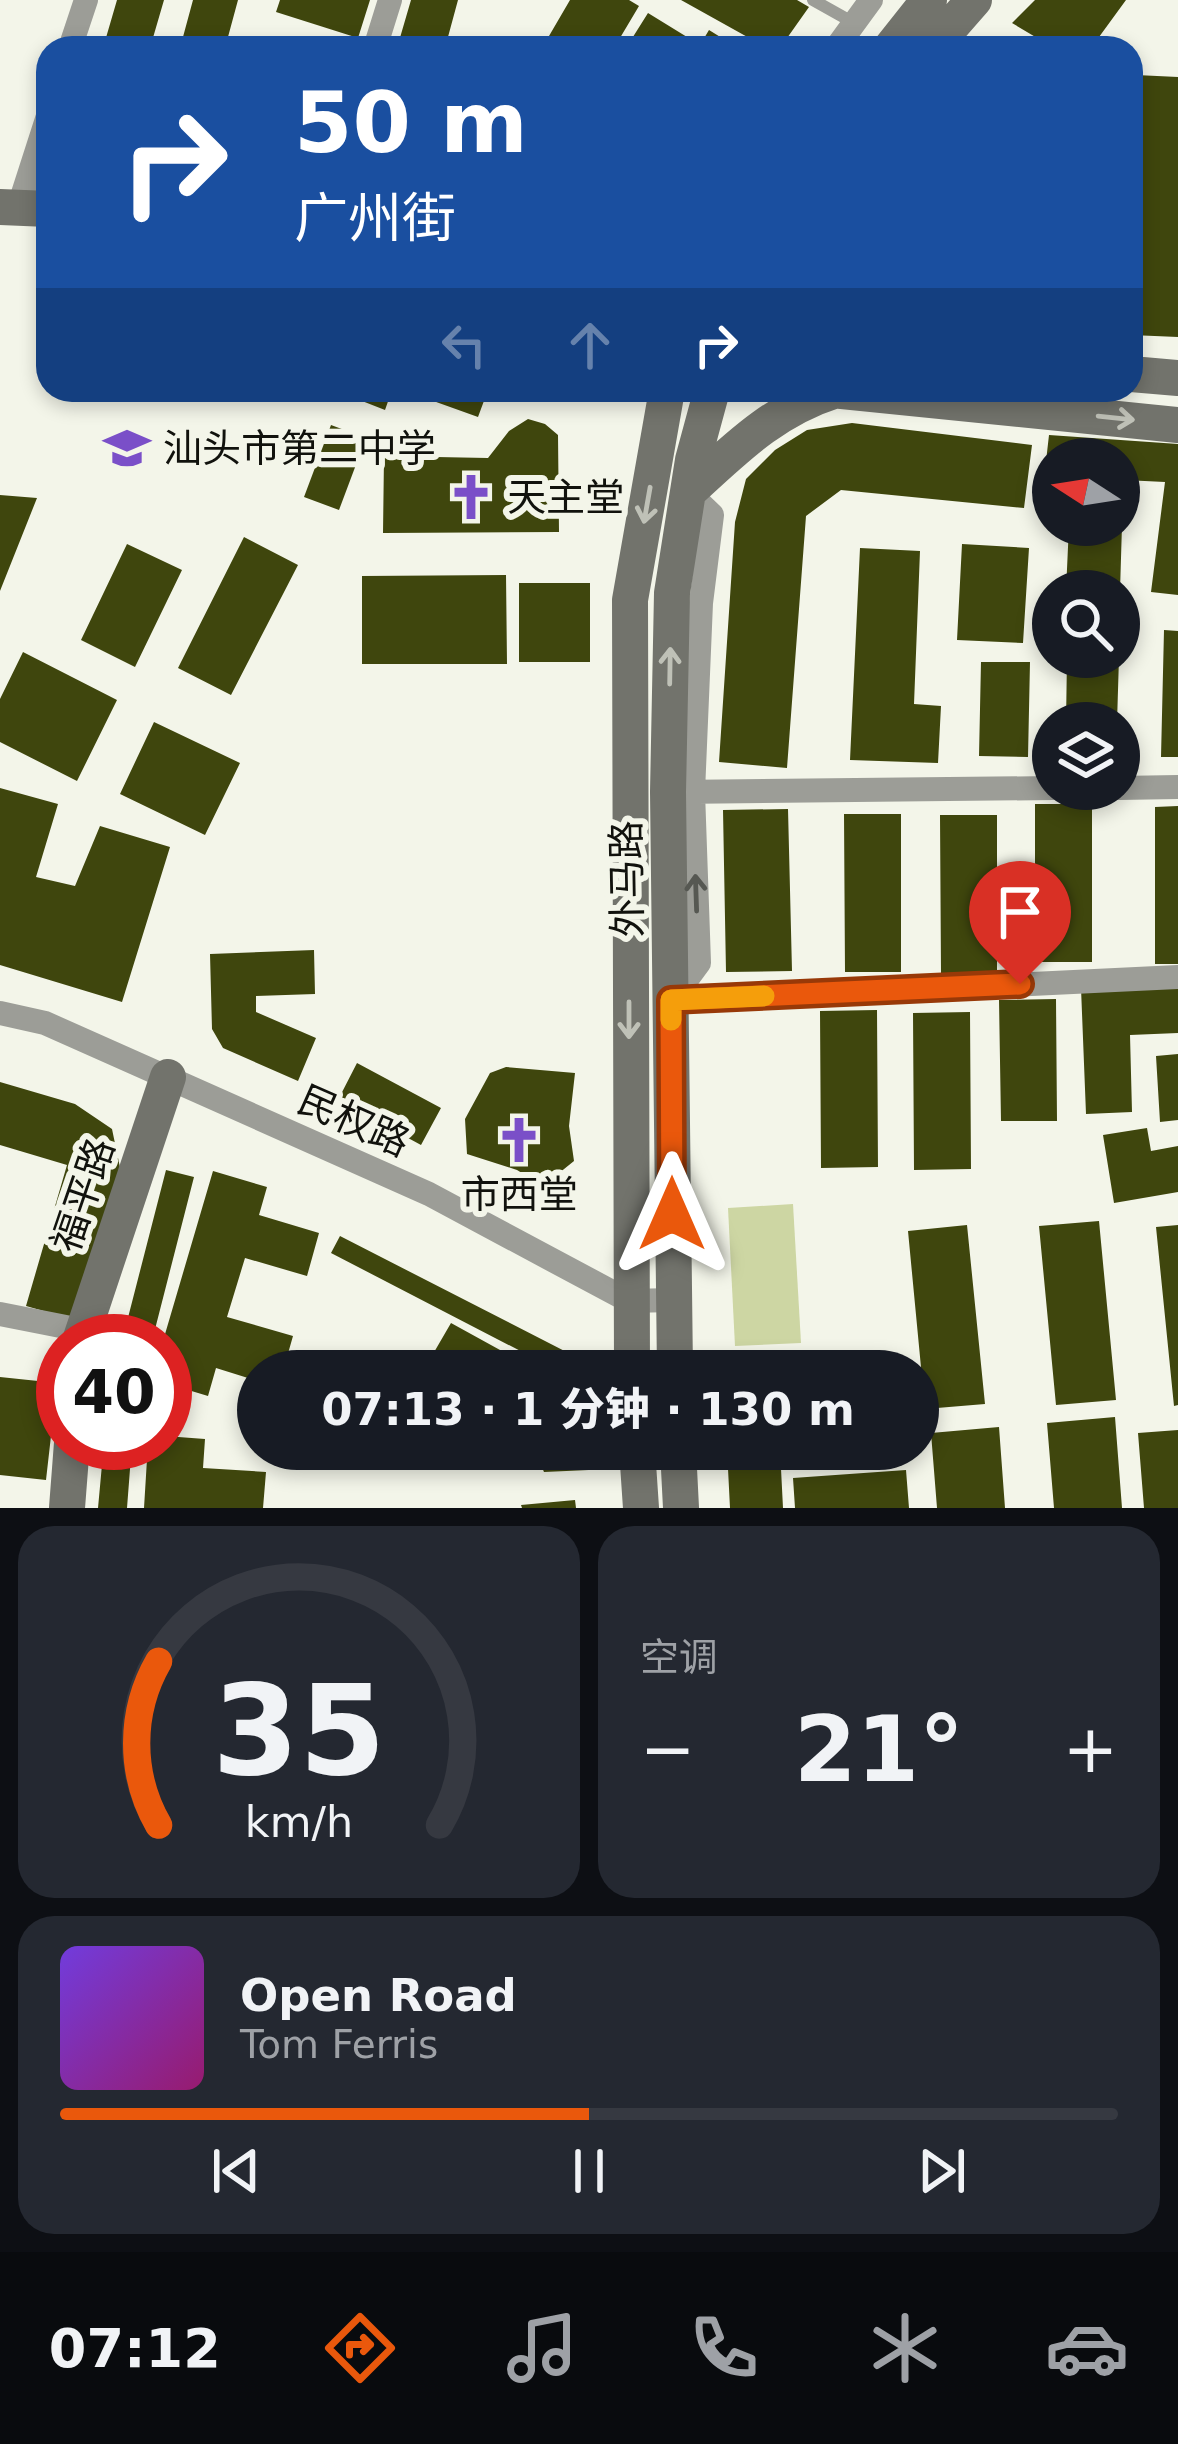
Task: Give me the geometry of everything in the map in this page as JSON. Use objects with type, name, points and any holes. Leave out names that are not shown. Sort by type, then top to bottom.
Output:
[{"type":"street","points":[[74,36],[86,0]]},
{"type":"street","points":[[379,36],[390,0]]},
{"type":"street","points":[[845,36],[871,0]]},
{"type":"street","points":[[900,36],[929,0]]},
{"type":"street","points":[[942,36],[974,0]]},
{"type":"street","points":[[22,208],[36,158]]},
{"type":"street","points":[[1143,375],[1178,378]]},
{"type":"street","name":"外马路","points":[[631,1350],[630,600],[665,402]]},
{"type":"street","name":"外马路","points":[[674,1350],[671,1000],[680,792],[672,593],[709,402]]},
{"type":"street","points":[[688,492],[742,442],[799,402]]},
{"type":"street","points":[[955,402],[1178,424]]},
{"type":"street","points":[[1140,788],[1178,787]]},
{"type":"street","points":[[680,792],[1032,788]]},
{"type":"street","points":[[671,1000],[1178,977]]},
{"type":"street","name":"民权路","points":[[0,1013],[45,1023],[429,1194],[629,1301],[673,1300]]},
{"type":"street","name":"福平路","points":[[87,1314],[168,1077]]},
{"type":"street","points":[[0,1314],[36,1324]]},
{"type":"street","points":[[67,1508],[70,1470]]},
{"type":"street","points":[[638,1470],[641,1508]]},
{"type":"street","points":[[679,1470],[680,1508]]},
{"type":"lane","points":[[813,0],[854,24]]},
{"type":"green space","points":[[793,1204],[801,1343],[735,1346],[728,1208]]},
{"type":"building","points":[[117,0],[164,0],[154,36],[106,36]]},
{"type":"building","points":[[193,0],[238,0],[228,36],[183,36]]},
{"type":"building","points":[[280,0],[370,0],[359,36],[276,12]]},
{"type":"building","points":[[411,0],[458,0],[448,36],[400,36]]},
{"type":"building","points":[[570,0],[629,0],[639,6],[621,36],[549,36]]},
{"type":"building","points":[[681,0],[797,0],[809,7],[788,36],[746,36]]},
{"type":"building","points":[[1035,0],[1126,0],[1100,36],[1034,36],[1012,23]]},
{"type":"building","points":[[648,13],[685,36],[634,36]]},
{"type":"building","points":[[1143,75],[1178,77],[1178,337],[1143,336]]},
{"type":"building","points":[[365,402],[388,402],[385,410]]},
{"type":"building","points":[[436,402],[484,402],[478,417]]},
{"type":"building","name":"天主堂","points":[[528,419],[558,435],[559,532],[383,533],[384,456],[488,458],[509,431]]},
{"type":"building","points":[[852,423],[1032,445],[1024,508],[841,490],[806,516],[787,768],[719,762],[735,522],[746,479],[775,450],[807,430]]},
{"type":"building","points":[[331,425],[366,438],[339,510],[304,497]]},
{"type":"building","points":[[1140,441],[1178,444],[1178,595],[1151,592],[1165,482],[1140,481]]},
{"type":"building","points":[[0,495],[37,498],[0,591]]},
{"type":"building","points":[[244,537],[298,565],[231,695],[178,668]]},
{"type":"building","points":[[127,544],[182,570],[135,667],[81,640]]},
{"type":"building","points":[[962,544],[1029,548],[1023,643],[957,640]]},
{"type":"building","points":[[1068,546],[1121,546],[1121,570],[1067,570]]},
{"type":"building","points":[[860,548],[920,551],[914,704],[941,706],[938,763],[850,760]]},
{"type":"building","points":[[506,575],[507,664],[362,664],[362,576]]},
{"type":"building","points":[[519,583],[590,583],[590,662],[519,662]]},
{"type":"building","points":[[1164,630],[1178,631],[1178,757],[1161,757]]},
{"type":"building","points":[[23,652],[117,700],[77,781],[0,742],[0,699]]},
{"type":"building","points":[[981,662],[1030,662],[1028,757],[979,756]]},
{"type":"building","points":[[1067,678],[1118,678],[1118,702],[1066,702]]},
{"type":"building","points":[[154,722],[240,763],[205,835],[120,794]]},
{"type":"building","points":[[0,788],[58,804],[36,877],[75,886],[100,826],[170,847],[122,1002],[0,965]]},
{"type":"building","points":[[1178,806],[1178,964],[1155,964],[1155,807]]},
{"type":"building","points":[[788,809],[792,971],[726,972],[723,810]]},
{"type":"building","points":[[1035,810],[1092,810],[1092,962],[1035,962]]},
{"type":"building","points":[[844,814],[901,814],[901,972],[845,972]]},
{"type":"building","points":[[940,815],[997,815],[997,973],[941,973]]},
{"type":"building","points":[[314,950],[315,994],[256,996],[256,1012],[316,1038],[298,1081],[223,1048],[212,1029],[210,954]]},
{"type":"building","points":[[1178,984],[1178,1033],[1130,1035],[1132,1112],[1086,1114],[1081,988]]},
{"type":"building","points":[[1056,999],[1057,1121],[1001,1121],[999,1000]]},
{"type":"building","points":[[877,1010],[878,1167],[821,1168],[820,1011]]},
{"type":"building","points":[[970,1012],[971,1169],[914,1170],[913,1013]]},
{"type":"building","points":[[1178,1054],[1178,1120],[1160,1122],[1156,1056]]},
{"type":"building","points":[[357,1063],[441,1108],[421,1145],[338,1100]]},
{"type":"building","name":"市西堂","points":[[506,1067],[575,1073],[569,1126],[574,1161],[543,1186],[517,1170],[467,1154],[465,1119],[490,1073]]},
{"type":"building","points":[[0,1082],[75,1104],[112,1129],[123,1182],[84,1314],[54,1314],[26,1306],[67,1165],[0,1145]]},
{"type":"building","points":[[1147,1128],[1151,1151],[1178,1146],[1178,1192],[1114,1203],[1103,1135]]},
{"type":"building","points":[[166,1170],[194,1177],[159,1314],[129,1314]]},
{"type":"building","points":[[213,1171],[267,1187],[259,1215],[319,1233],[307,1276],[245,1258],[227,1317],[293,1336],[289,1350],[237,1350],[237,1374],[216,1368],[208,1396],[192,1391],[192,1314],[171,1314]]},
{"type":"building","points":[[1099,1221],[1116,1400],[1056,1405],[1039,1226]]},
{"type":"building","points":[[967,1225],[985,1404],[939,1408],[939,1350],[919,1350],[908,1231]]},
{"type":"building","points":[[1178,1225],[1178,1405],[1174,1406],[1156,1227]]},
{"type":"building","points":[[340,1236],[563,1350],[518,1350],[331,1253]]},
{"type":"building","points":[[451,1323],[500,1350],[435,1350]]},
{"type":"building","points":[[0,1377],[36,1381],[36,1470],[47,1470],[46,1480],[0,1475]]},
{"type":"building","points":[[1115,1417],[1122,1508],[1054,1508],[1047,1423]]},
{"type":"building","points":[[999,1427],[1005,1508],[937,1508],[934,1470],[939,1470],[939,1432]]},
{"type":"building","points":[[1178,1430],[1178,1508],[1144,1508],[1138,1433]]},
{"type":"building","points":[[192,1438],[205,1439],[203,1468],[266,1472],[263,1508],[144,1508],[146,1470],[192,1470]]},
{"type":"building","points":[[102,1470],[130,1470],[127,1508],[98,1508]]},
{"type":"building","points":[[728,1470],[781,1470],[783,1508],[730,1508]]},
{"type":"building","points":[[906,1470],[909,1508],[795,1508],[793,1478]]},
{"type":"building","points":[[575,1500],[576,1508],[521,1505]]},
{"type":"slow traffic","points":[[671,1020],[671,1000],[764,996]]},
{"type":"place","name":"汕头市第二中学","points":[[127,448]]},
{"type":"place","name":"天主堂","points":[[471,497]]},
{"type":"place","name":"市西堂","points":[[519,1140]]},
{"type":"route","points":[[672,1214],[671,1000],[1020,984]]}]
